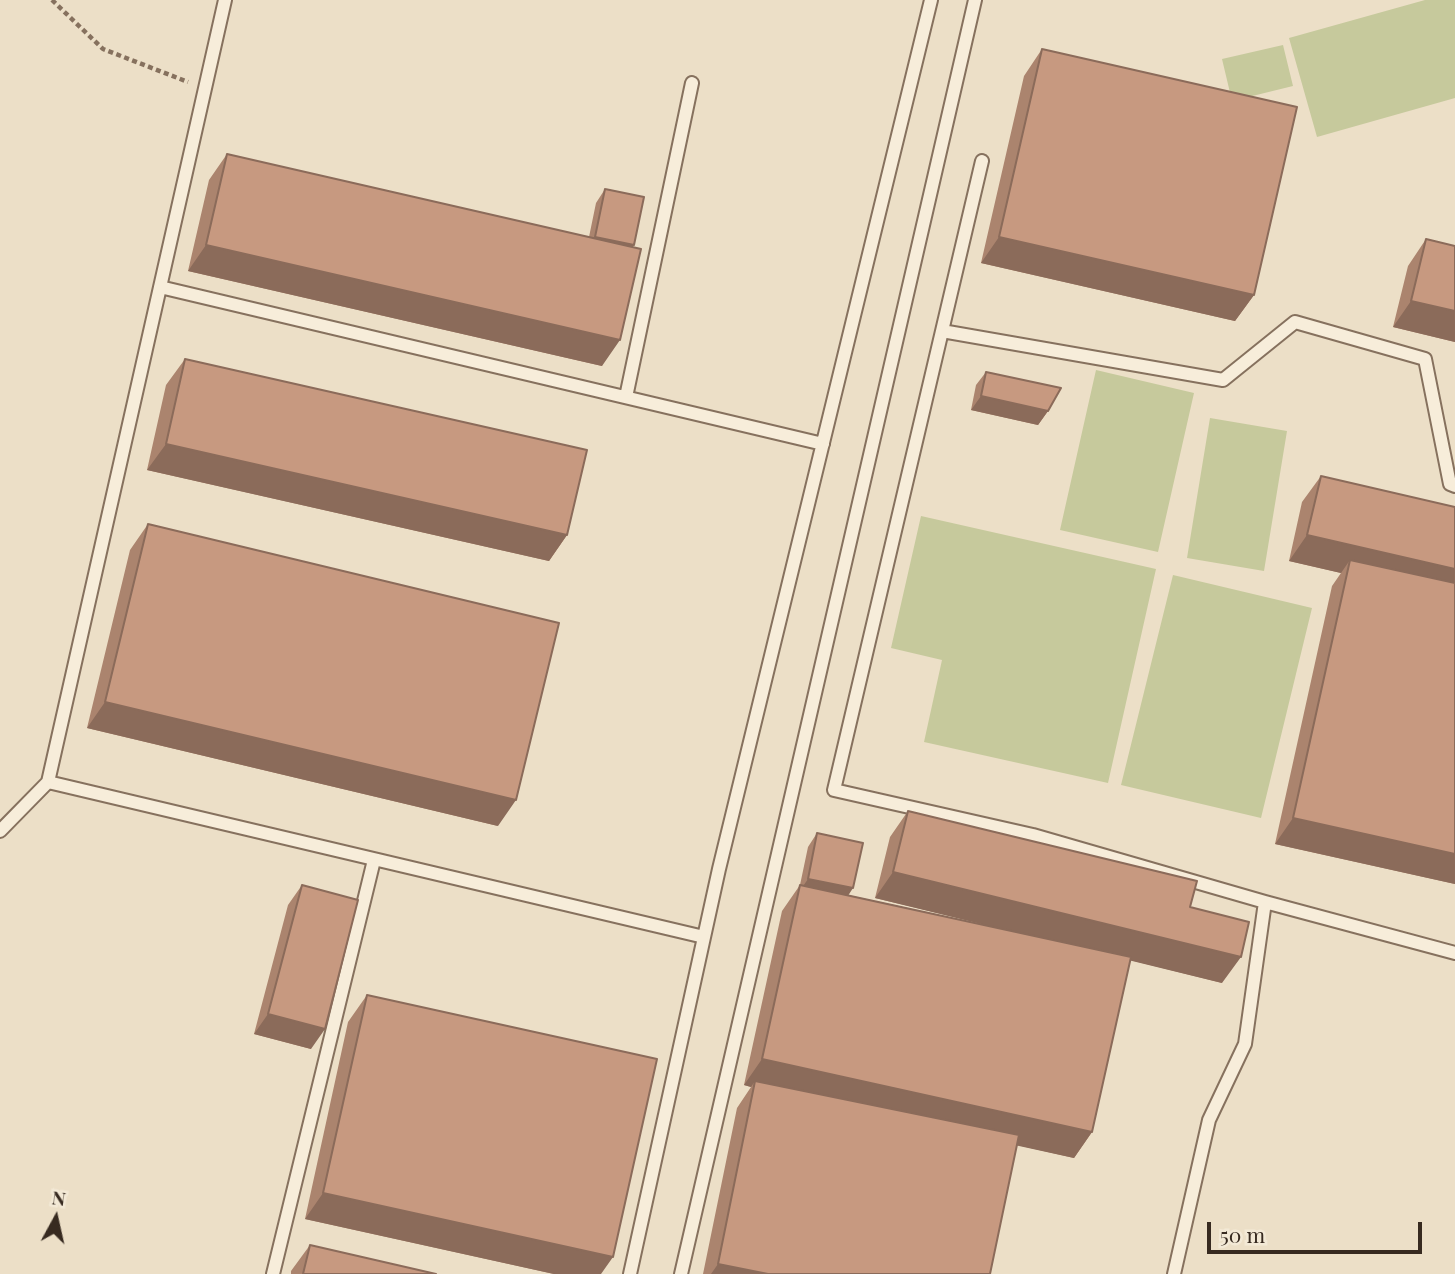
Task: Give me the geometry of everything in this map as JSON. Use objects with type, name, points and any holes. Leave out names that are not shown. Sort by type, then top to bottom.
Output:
[{"type":"lane","points":[[0,831],[48,782],[225,0]]},
{"type":"lane","points":[[630,1274],[704,937],[931,0]]},
{"type":"lane","points":[[681,1274],[975,0]]},
{"type":"lane","points":[[626,397],[692,83]]},
{"type":"lane","points":[[982,161],[834,790],[1033,835],[1455,953]]},
{"type":"lane","points":[[160,288],[823,444]]},
{"type":"lane","points":[[942,331],[1223,380],[1295,322],[1425,359],[1450,484],[1455,486]]},
{"type":"lane","points":[[48,782],[704,937]]},
{"type":"lane","points":[[273,1274],[374,860]]},
{"type":"lane","points":[[1174,1274],[1209,1120],[1245,1044],[1265,902]]},
{"type":"path","points":[[52,0],[103,49],[205,88]]},
{"type":"green space","points":[[1425,0],[1455,0],[1455,98],[1317,137],[1289,38]]},
{"type":"green space","points":[[1283,45],[1293,86],[1232,101],[1222,59]]},
{"type":"green space","points":[[1096,370],[1194,393],[1158,552],[1060,530]]},
{"type":"green space","points":[[1210,418],[1287,431],[1264,571],[1187,558]]},
{"type":"green space","points":[[921,516],[1156,569],[1108,783],[924,742],[942,660],[891,648]]},
{"type":"green space","points":[[1173,575],[1312,608],[1261,818],[1121,785]]},
{"type":"building","points":[[1042,49],[1297,107],[1254,295],[999,237]]},
{"type":"building","points":[[227,154],[641,249],[620,340],[206,245]]},
{"type":"building","points":[[605,189],[644,197],[634,245],[595,237]]},
{"type":"building","points":[[1426,239],[1455,246],[1455,311],[1411,301]]},
{"type":"building","points":[[185,359],[587,450],[567,535],[166,444]]},
{"type":"building","points":[[986,372],[1061,388],[1048,411],[981,396]]},
{"type":"building","points":[[1321,476],[1455,507],[1455,569],[1307,535]]},
{"type":"building","points":[[148,524],[559,623],[516,800],[105,702]]},
{"type":"building","points":[[1350,560],[1455,583],[1455,854],[1293,818]]},
{"type":"building","points":[[908,811],[1197,881],[1190,907],[1249,922],[1241,957],[893,872]]},
{"type":"building","points":[[817,833],[863,843],[853,888],[808,879]]},
{"type":"building","points":[[302,885],[358,900],[325,1029],[268,1014]]},
{"type":"building","points":[[800,885],[1131,957],[1092,1132],[762,1059]]},
{"type":"building","points":[[367,995],[657,1059],[613,1257],[323,1193]]},
{"type":"building","points":[[755,1081],[1019,1135],[990,1274],[768,1274],[718,1264]]},
{"type":"building","points":[[310,1245],[436,1274],[303,1274]]}]
